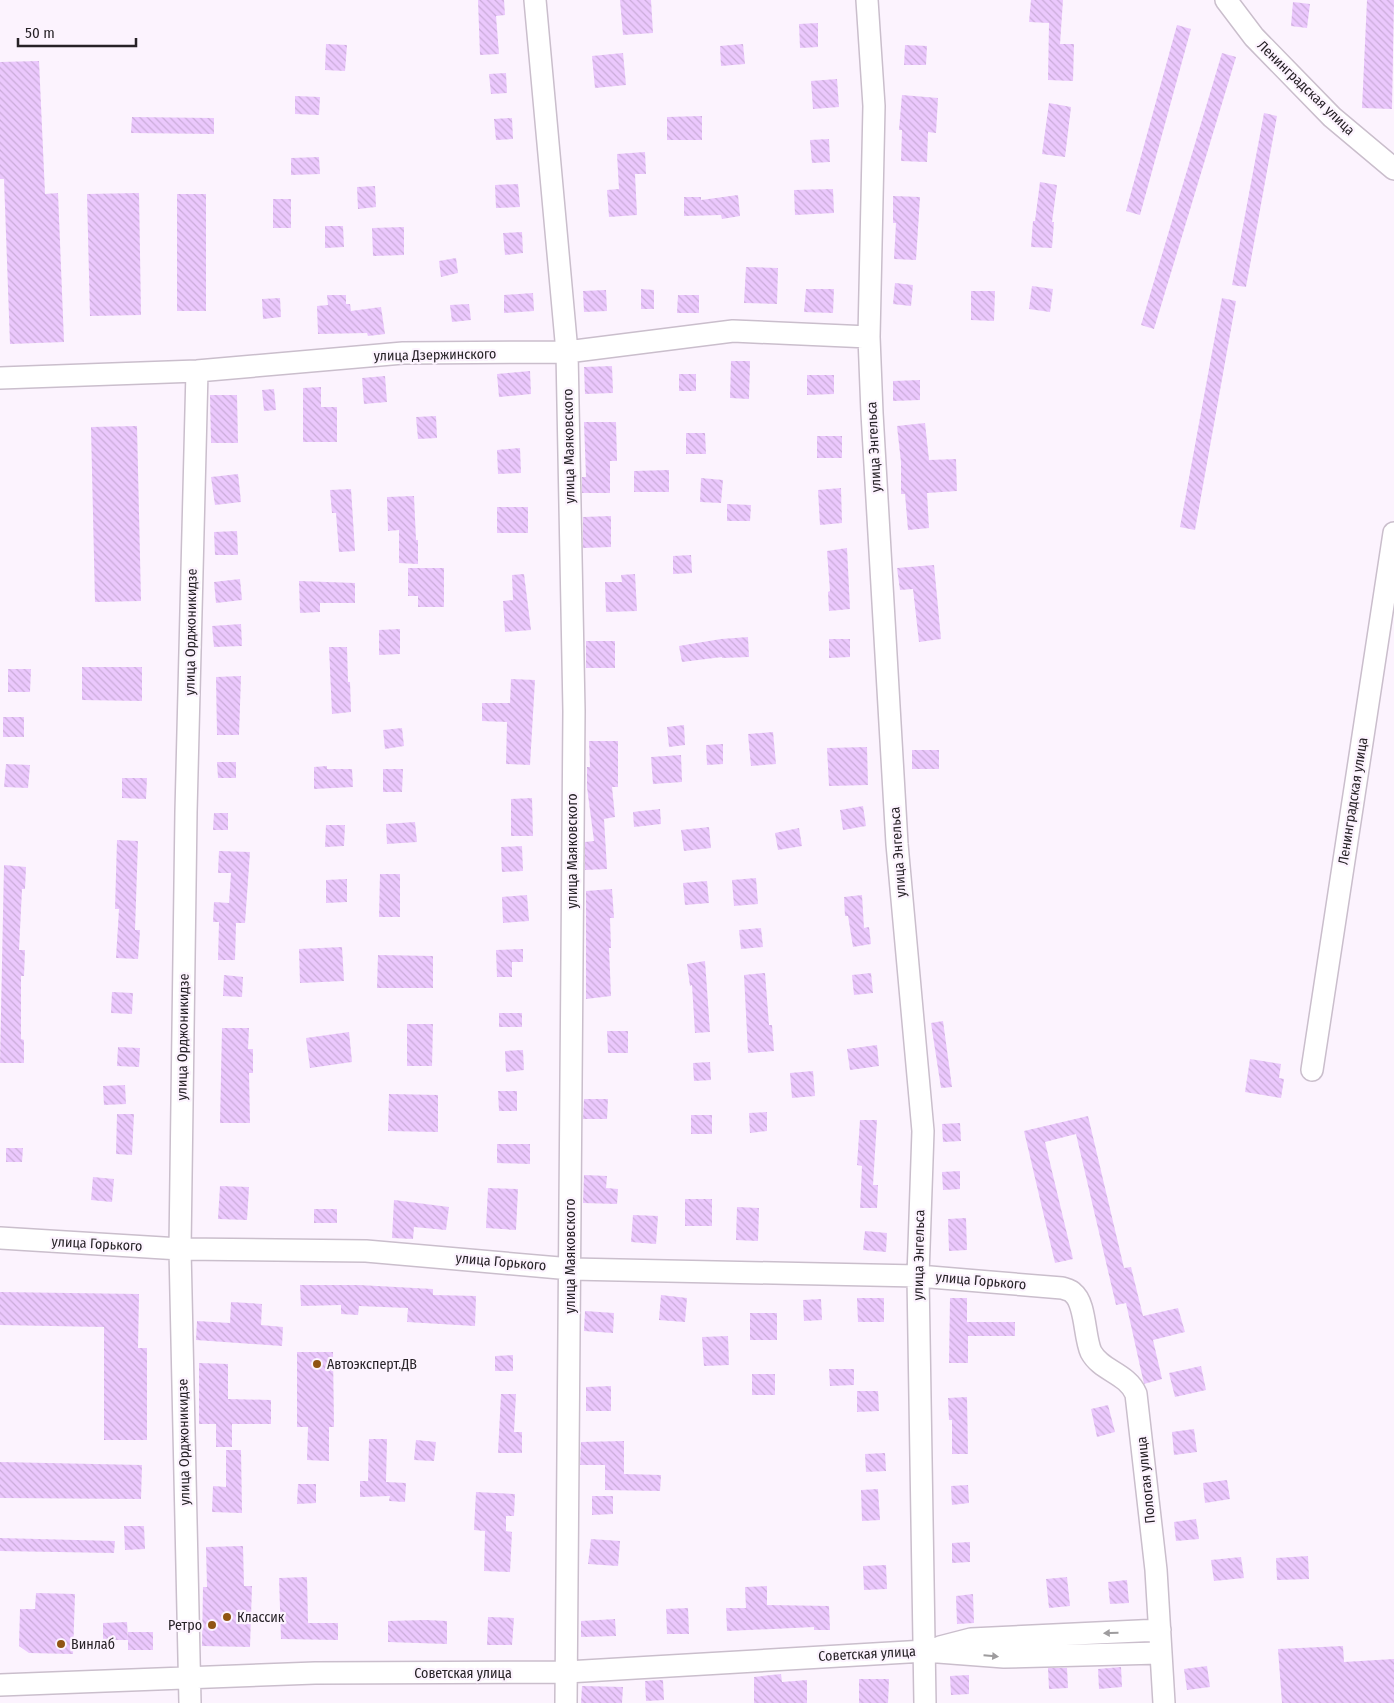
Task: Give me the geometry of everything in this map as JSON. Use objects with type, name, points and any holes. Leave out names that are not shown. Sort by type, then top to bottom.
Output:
[{"type":"street","name":"улица Маяковского","points":[[535,0],[567,352],[574,711],[566,1703]]},
{"type":"street","name":"улица Энгельса","points":[[867,0],[874,106],[869,337],[897,844],[923,1131],[918,1276],[925,1651],[924,1703]]},
{"type":"street","name":"Ленинградская улица","points":[[1226,0],[1254,38],[1332,117],[1394,169]]},
{"type":"street","name":"улица Дзержинского","points":[[0,378],[197,371],[404,354],[567,352],[733,331],[869,337]]},
{"type":"street","name":"улица Орджоникидзе","points":[[190,1703],[180,1249],[186,812],[197,371]]},
{"type":"street","name":"Ленинградская улица","points":[[1312,1070],[1394,533]]},
{"type":"street","name":"улица Горького","points":[[0,1238],[180,1249],[366,1251],[571,1268],[918,1276],[1062,1288]]},
{"type":"street","name":"Пологая улица","points":[[1062,1288],[1073,1293],[1079,1302],[1092,1354],[1099,1362],[1127,1380],[1136,1394],[1156,1570],[1160,1630],[1159,1653],[1164,1703]]},
{"type":"street","name":"Советская улица","points":[[925,1651],[971,1638],[1160,1630]]},
{"type":"street","name":"Советская улица","points":[[0,1684],[190,1679],[316,1673],[567,1672],[925,1651],[1004,1657],[1159,1653]]},
{"type":"building","points":[[478,0],[504,0],[505,15],[496,16],[499,54],[480,55]]},
{"type":"building","points":[[620,0],[651,0],[653,33],[623,35]]},
{"type":"building","points":[[1031,0],[1063,0],[1060,44],[1074,44],[1073,81],[1048,80],[1049,23],[1029,22]]},
{"type":"building","points":[[1367,0],[1394,0],[1392,109],[1362,108]]},
{"type":"building","points":[[1293,2],[1310,4],[1307,28],[1291,26]]},
{"type":"building","points":[[818,23],[818,47],[800,48],[799,24]]},
{"type":"building","points":[[1177,25],[1191,29],[1140,215],[1126,211]]},
{"type":"building","points":[[326,44],[347,45],[345,71],[325,70]]},
{"type":"building","points":[[743,44],[745,64],[721,66],[720,46]]},
{"type":"building","points":[[905,45],[927,46],[926,65],[904,65]]},
{"type":"building","points":[[623,53],[626,85],[595,88],[592,56]]},
{"type":"building","points":[[1222,53],[1236,57],[1154,329],[1141,325]]},
{"type":"building","points":[[39,61],[45,194],[58,193],[64,342],[10,344],[4,179],[0,179],[0,62]]},
{"type":"building","points":[[506,73],[507,93],[491,94],[489,74]]},
{"type":"building","points":[[837,79],[839,107],[813,109],[811,81]]},
{"type":"building","points":[[902,95],[938,98],[936,133],[928,132],[927,162],[901,161],[902,130],[899,130]]},
{"type":"building","points":[[295,96],[320,97],[319,115],[295,114]]},
{"type":"building","points":[[1049,103],[1071,107],[1065,157],[1042,154]]},
{"type":"building","points":[[1264,113],[1277,116],[1246,287],[1232,285]]},
{"type":"building","points":[[702,116],[702,140],[667,140],[667,117]]},
{"type":"building","points":[[132,117],[214,118],[214,134],[131,133]]},
{"type":"building","points":[[512,118],[513,139],[496,140],[494,119]]},
{"type":"building","points":[[829,139],[830,162],[812,163],[810,140]]},
{"type":"building","points":[[645,152],[646,174],[635,174],[637,215],[609,217],[607,190],[619,189],[617,154]]},
{"type":"building","points":[[319,157],[320,174],[291,175],[291,158]]},
{"type":"building","points":[[1040,182],[1057,185],[1052,222],[1054,222],[1052,248],[1031,247],[1033,221],[1035,221]]},
{"type":"building","points":[[518,184],[520,207],[496,208],[495,185]]},
{"type":"building","points":[[375,186],[376,207],[358,209],[357,187]]},
{"type":"building","points":[[833,189],[834,213],[795,215],[794,190]]},
{"type":"building","points":[[139,193],[141,315],[90,316],[87,194]]},
{"type":"building","points":[[177,194],[206,194],[206,311],[177,311]]},
{"type":"building","points":[[738,195],[740,216],[722,219],[721,215],[684,216],[684,197],[701,197],[701,200]]},
{"type":"building","points":[[893,196],[920,197],[916,260],[894,259],[896,223],[893,223]]},
{"type":"building","points":[[273,199],[291,199],[291,228],[273,228]]},
{"type":"building","points":[[325,226],[343,226],[344,247],[325,248]]},
{"type":"building","points":[[404,227],[404,255],[373,256],[372,228]]},
{"type":"building","points":[[522,232],[523,253],[505,255],[503,233]]},
{"type":"building","points":[[456,258],[458,273],[441,277],[439,261]]},
{"type":"building","points":[[746,267],[778,268],[777,304],[744,303]]},
{"type":"building","points":[[895,283],[913,285],[911,306],[893,304]]},
{"type":"building","points":[[1032,286],[1053,289],[1050,312],[1029,309]]},
{"type":"building","points":[[641,289],[654,290],[654,309],[641,309]]},
{"type":"building","points":[[806,289],[834,289],[833,313],[804,312]]},
{"type":"building","points":[[606,290],[607,311],[584,312],[583,291]]},
{"type":"building","points":[[971,291],[995,291],[994,321],[971,320]]},
{"type":"building","points":[[533,293],[534,311],[504,313],[504,295]]},
{"type":"building","points":[[327,295],[346,295],[346,304],[350,304],[351,311],[381,307],[385,334],[368,336],[367,333],[318,334],[317,306],[328,305]]},
{"type":"building","points":[[678,295],[699,295],[699,313],[677,313]]},
{"type":"building","points":[[280,298],[281,317],[263,319],[262,299]]},
{"type":"building","points":[[1222,298],[1236,301],[1195,530],[1180,527]]},
{"type":"building","points":[[469,304],[471,320],[452,322],[450,305]]},
{"type":"building","points":[[731,361],[750,361],[749,399],[730,398]]},
{"type":"building","points":[[612,366],[613,393],[585,394],[584,367]]},
{"type":"building","points":[[530,371],[531,394],[499,397],[497,374]]},
{"type":"building","points":[[679,374],[696,374],[696,391],[679,391]]},
{"type":"building","points":[[807,375],[834,375],[834,394],[807,395]]},
{"type":"building","points":[[385,376],[387,402],[364,404],[362,378]]},
{"type":"building","points":[[920,380],[920,400],[893,401],[893,381]]},
{"type":"building","points":[[321,387],[321,407],[337,407],[337,442],[303,442],[303,388]]},
{"type":"building","points":[[274,389],[276,410],[264,411],[262,390]]},
{"type":"building","points":[[210,395],[237,395],[238,443],[211,443]]},
{"type":"building","points":[[436,416],[437,438],[418,439],[416,417]]},
{"type":"building","points":[[584,422],[616,422],[617,461],[610,461],[610,493],[582,493],[582,477],[586,477]]},
{"type":"building","points":[[925,423],[929,460],[956,459],[957,491],[927,493],[929,528],[908,530],[905,494],[901,494],[901,462],[897,426]]},
{"type":"building","points":[[137,426],[141,601],[95,602],[91,427]]},
{"type":"building","points":[[686,433],[705,433],[706,454],[686,454]]},
{"type":"building","points":[[817,436],[842,436],[842,458],[817,458]]},
{"type":"building","points":[[520,448],[521,473],[498,474],[497,450]]},
{"type":"building","points":[[669,470],[669,492],[634,492],[634,471]]},
{"type":"building","points":[[238,474],[241,502],[215,505],[211,477]]},
{"type":"building","points":[[701,478],[723,480],[721,503],[700,502]]},
{"type":"building","points":[[841,488],[842,523],[820,525],[818,490]]},
{"type":"building","points":[[351,489],[355,551],[339,552],[336,513],[332,513],[330,490]]},
{"type":"building","points":[[414,496],[418,564],[399,563],[399,530],[388,531],[387,497]]},
{"type":"building","points":[[727,504],[751,505],[750,521],[727,521]]},
{"type":"building","points":[[497,507],[528,507],[528,533],[497,533]]},
{"type":"building","points":[[611,516],[611,547],[583,548],[583,517]]},
{"type":"building","points":[[237,531],[238,555],[215,555],[214,532]]},
{"type":"building","points":[[847,548],[850,609],[829,611],[828,592],[830,591],[827,551]]},
{"type":"building","points":[[691,555],[692,573],[673,574],[673,556]]},
{"type":"building","points":[[934,565],[941,639],[919,642],[913,589],[900,590],[897,568]]},
{"type":"building","points":[[408,568],[444,568],[444,607],[418,607],[418,596],[408,596]]},
{"type":"building","points":[[524,574],[531,630],[505,632],[503,601],[513,600],[512,575]]},
{"type":"building","points":[[635,574],[637,611],[606,612],[605,582],[622,582],[621,575]]},
{"type":"building","points":[[240,579],[242,600],[216,603],[214,582]]},
{"type":"building","points":[[299,581],[355,583],[355,603],[320,603],[320,612],[300,613]]},
{"type":"building","points":[[241,624],[242,646],[214,647],[212,626]]},
{"type":"building","points":[[400,629],[400,654],[379,655],[379,630]]},
{"type":"building","points":[[748,637],[749,657],[722,657],[682,662],[679,646],[721,639]]},
{"type":"building","points":[[829,639],[850,639],[850,657],[829,658]]},
{"type":"building","points":[[586,641],[615,641],[615,668],[586,668]]},
{"type":"building","points":[[329,647],[347,647],[351,712],[332,714]]},
{"type":"building","points":[[82,667],[142,667],[142,701],[82,700]]},
{"type":"building","points":[[8,669],[31,669],[30,692],[8,692]]},
{"type":"building","points":[[241,676],[239,735],[217,735],[216,677]]},
{"type":"building","points":[[511,679],[535,680],[530,765],[506,764],[507,722],[482,721],[482,703],[510,703]]},
{"type":"building","points":[[3,717],[24,717],[24,737],[3,737]]},
{"type":"building","points":[[684,725],[685,745],[669,747],[667,727]]},
{"type":"building","points":[[402,728],[404,746],[385,749],[383,730]]},
{"type":"building","points":[[773,732],[776,764],[751,766],[748,734]]},
{"type":"building","points":[[589,741],[618,741],[618,787],[612,787],[615,817],[604,819],[607,869],[585,870],[585,842],[594,841],[587,787],[587,767],[590,767]]},
{"type":"building","points":[[723,744],[723,764],[707,765],[706,745]]},
{"type":"building","points":[[867,747],[868,785],[829,786],[827,748]]},
{"type":"building","points":[[912,750],[939,750],[939,769],[912,769]]},
{"type":"building","points":[[681,755],[682,782],[653,784],[651,757]]},
{"type":"building","points":[[217,762],[236,762],[236,778],[218,778]]},
{"type":"building","points":[[6,764],[30,765],[28,788],[4,787]]},
{"type":"building","points":[[327,766],[327,769],[352,769],[353,787],[314,789],[314,767]]},
{"type":"building","points":[[383,769],[403,769],[402,792],[383,792]]},
{"type":"building","points":[[122,778],[147,778],[146,799],[122,798]]},
{"type":"building","points":[[532,798],[533,836],[511,836],[511,799]]},
{"type":"building","points":[[863,806],[866,826],[843,830],[840,810]]},
{"type":"building","points":[[660,809],[661,824],[634,827],[633,812]]},
{"type":"building","points":[[214,813],[228,813],[228,830],[213,830]]},
{"type":"building","points":[[415,822],[417,842],[387,844],[386,824]]},
{"type":"building","points":[[326,825],[345,825],[344,846],[325,847]]},
{"type":"building","points":[[709,827],[711,848],[684,851],[681,830]]},
{"type":"building","points":[[799,828],[802,846],[778,850],[775,833]]},
{"type":"building","points":[[117,840],[138,841],[135,930],[140,930],[138,959],[116,958],[119,909],[115,909]]},
{"type":"building","points":[[522,846],[523,871],[502,872],[501,847]]},
{"type":"building","points":[[219,851],[250,852],[245,923],[236,923],[235,960],[218,960],[219,922],[213,922],[214,902],[229,903],[231,873],[218,873]]},
{"type":"building","points":[[4,865],[26,867],[25,889],[22,889],[19,950],[25,950],[24,976],[21,976],[21,1039],[24,1040],[24,1063],[0,1063]]},
{"type":"building","points":[[380,874],[400,874],[400,917],[379,917]]},
{"type":"building","points":[[756,878],[758,904],[734,906],[732,880]]},
{"type":"building","points":[[347,879],[347,902],[326,903],[326,880]]},
{"type":"building","points":[[707,881],[709,903],[685,905],[683,883]]},
{"type":"building","points":[[612,889],[614,918],[610,918],[611,948],[609,948],[611,996],[586,999],[586,891]]},
{"type":"building","points":[[527,895],[529,921],[503,923],[502,897]]},
{"type":"building","points":[[862,895],[864,928],[869,927],[871,944],[853,947],[848,916],[845,916],[844,897]]},
{"type":"building","points":[[761,928],[763,947],[741,949],[739,930]]},
{"type":"building","points":[[342,947],[344,981],[300,983],[299,949]]},
{"type":"building","points":[[523,949],[523,962],[512,962],[512,977],[497,977],[496,950]]},
{"type":"building","points":[[378,955],[433,956],[433,988],[377,988]]},
{"type":"building","points":[[705,961],[710,1032],[695,1033],[692,985],[690,986],[687,964]]},
{"type":"building","points":[[765,973],[769,1025],[772,1025],[774,1051],[748,1053],[744,975]]},
{"type":"building","points":[[871,973],[873,993],[854,995],[852,975]]},
{"type":"building","points":[[224,975],[243,977],[242,997],[223,996]]},
{"type":"building","points":[[112,992],[133,993],[132,1014],[111,1013]]},
{"type":"building","points":[[499,1013],[522,1013],[522,1027],[499,1027]]},
{"type":"building","points":[[943,1021],[952,1087],[941,1088],[931,1023]]},
{"type":"building","points":[[407,1024],[433,1024],[432,1066],[407,1066]]},
{"type":"building","points":[[222,1028],[249,1028],[248,1049],[253,1049],[253,1073],[249,1073],[250,1123],[220,1123]]},
{"type":"building","points":[[607,1031],[628,1031],[628,1053],[608,1053]]},
{"type":"building","points":[[349,1032],[352,1062],[310,1068],[306,1038]]},
{"type":"building","points":[[877,1045],[879,1066],[850,1070],[847,1049]]},
{"type":"building","points":[[118,1047],[140,1048],[139,1067],[117,1066]]},
{"type":"building","points":[[523,1050],[524,1070],[506,1072],[505,1051]]},
{"type":"building","points":[[1250,1059],[1281,1064],[1279,1078],[1284,1079],[1281,1098],[1245,1092]]},
{"type":"building","points":[[710,1062],[711,1080],[694,1081],[693,1063]]},
{"type":"building","points":[[813,1071],[815,1096],[792,1098],[790,1073]]},
{"type":"building","points":[[125,1085],[126,1104],[104,1105],[103,1086]]},
{"type":"building","points":[[498,1091],[517,1091],[517,1111],[499,1111]]},
{"type":"building","points":[[389,1094],[438,1095],[438,1132],[388,1131]]},
{"type":"building","points":[[584,1099],[608,1099],[607,1119],[583,1119]]},
{"type":"building","points":[[767,1112],[767,1131],[750,1133],[749,1113]]},
{"type":"building","points":[[117,1114],[134,1114],[132,1155],[116,1154]]},
{"type":"building","points":[[691,1115],[712,1115],[712,1134],[691,1134]]},
{"type":"building","points":[[1088,1116],[1124,1268],[1131,1267],[1143,1316],[1178,1308],[1185,1332],[1153,1340],[1162,1379],[1144,1384],[1126,1303],[1116,1305],[1076,1134],[1045,1142],[1073,1259],[1055,1263],[1024,1131]]},
{"type":"building","points":[[860,1120],[877,1120],[873,1185],[878,1185],[877,1208],[860,1208],[862,1166],[857,1165]]},
{"type":"building","points":[[960,1123],[961,1141],[943,1142],[942,1124]]},
{"type":"building","points":[[497,1144],[530,1144],[530,1164],[497,1163]]},
{"type":"building","points":[[6,1148],[23,1148],[22,1162],[6,1162]]},
{"type":"building","points":[[960,1171],[960,1189],[943,1190],[942,1172]]},
{"type":"building","points":[[584,1175],[607,1176],[606,1188],[618,1189],[617,1204],[583,1203]]},
{"type":"building","points":[[93,1177],[114,1179],[112,1202],[91,1200]]},
{"type":"building","points":[[220,1186],[249,1187],[247,1220],[218,1219]]},
{"type":"building","points":[[488,1188],[518,1189],[516,1230],[486,1228]]},
{"type":"building","points":[[685,1199],[712,1199],[712,1226],[685,1226]]},
{"type":"building","points":[[394,1200],[449,1207],[446,1230],[414,1227],[413,1239],[392,1238]]},
{"type":"building","points":[[737,1207],[759,1208],[758,1241],[736,1240]]},
{"type":"building","points":[[314,1209],[337,1209],[337,1223],[314,1223]]},
{"type":"building","points":[[633,1215],[658,1216],[656,1244],[631,1242]]},
{"type":"building","points":[[966,1218],[967,1250],[949,1251],[948,1219]]},
{"type":"building","points":[[865,1231],[887,1233],[886,1252],[863,1250]]},
{"type":"building","points":[[300,1285],[359,1285],[433,1289],[433,1295],[476,1296],[475,1326],[407,1322],[408,1308],[359,1306],[358,1315],[341,1314],[341,1305],[301,1306]]},
{"type":"building","points":[[0,1292],[139,1294],[138,1348],[147,1348],[147,1440],[104,1440],[104,1327],[0,1325]]},
{"type":"building","points":[[661,1295],[687,1298],[685,1322],[659,1320]]},
{"type":"building","points":[[857,1298],[884,1298],[884,1322],[858,1322]]},
{"type":"building","points":[[950,1298],[967,1298],[967,1322],[1015,1322],[1015,1336],[968,1336],[968,1363],[949,1363]]},
{"type":"building","points":[[821,1299],[822,1320],[804,1321],[803,1300]]},
{"type":"building","points":[[231,1302],[262,1304],[261,1325],[283,1327],[282,1346],[196,1340],[197,1321],[230,1323]]},
{"type":"building","points":[[585,1311],[614,1313],[613,1333],[584,1331]]},
{"type":"building","points":[[750,1313],[777,1313],[777,1340],[750,1340]]},
{"type":"building","points":[[728,1336],[729,1365],[704,1366],[702,1337]]},
{"type":"building","points":[[297,1352],[333,1352],[334,1427],[329,1427],[329,1461],[307,1460],[308,1427],[297,1427]]},
{"type":"building","points":[[513,1355],[513,1371],[495,1371],[495,1356]]},
{"type":"building","points":[[199,1363],[228,1364],[228,1399],[271,1400],[271,1424],[232,1424],[232,1447],[216,1447],[216,1424],[199,1424]]},
{"type":"building","points":[[1201,1366],[1206,1390],[1175,1397],[1169,1373]]},
{"type":"building","points":[[829,1369],[854,1369],[854,1385],[830,1386]]},
{"type":"building","points":[[752,1374],[775,1374],[775,1395],[752,1395]]},
{"type":"building","points":[[611,1386],[611,1411],[586,1411],[586,1387]]},
{"type":"building","points":[[857,1391],[878,1391],[879,1411],[857,1412]]},
{"type":"building","points":[[501,1394],[516,1394],[514,1432],[522,1432],[522,1453],[498,1453]]},
{"type":"building","points":[[967,1397],[968,1454],[952,1454],[952,1420],[949,1420],[948,1398]]},
{"type":"building","points":[[1108,1405],[1115,1432],[1097,1437],[1091,1409]]},
{"type":"building","points":[[1194,1429],[1197,1452],[1174,1455],[1172,1432]]},
{"type":"building","points":[[369,1439],[387,1439],[386,1482],[406,1483],[405,1502],[389,1501],[390,1496],[360,1497],[360,1481],[368,1481]]},
{"type":"building","points":[[416,1440],[436,1442],[434,1461],[414,1460]]},
{"type":"building","points":[[624,1441],[624,1474],[661,1475],[660,1491],[605,1490],[605,1465],[580,1465],[581,1442]]},
{"type":"building","points":[[226,1450],[241,1450],[242,1513],[212,1512],[213,1486],[226,1487]]},
{"type":"building","points":[[885,1453],[886,1471],[866,1472],[865,1454]]},
{"type":"building","points":[[0,1462],[142,1465],[141,1499],[0,1498]]},
{"type":"building","points":[[1227,1480],[1230,1499],[1205,1503],[1203,1483]]},
{"type":"building","points":[[298,1484],[316,1484],[316,1503],[297,1504]]},
{"type":"building","points":[[968,1485],[969,1503],[952,1505],[951,1486]]},
{"type":"building","points":[[878,1489],[880,1520],[862,1521],[861,1490]]},
{"type":"building","points":[[476,1492],[515,1494],[514,1516],[506,1516],[506,1531],[512,1532],[510,1572],[484,1571],[485,1531],[474,1530]]},
{"type":"building","points":[[592,1496],[613,1496],[613,1514],[592,1515]]},
{"type":"building","points":[[1196,1519],[1199,1539],[1176,1541],[1174,1522]]},
{"type":"building","points":[[124,1526],[144,1526],[145,1549],[125,1550]]},
{"type":"building","points":[[0,1538],[115,1541],[114,1553],[0,1551]]},
{"type":"building","points":[[591,1539],[620,1541],[618,1566],[588,1564]]},
{"type":"building","points":[[970,1542],[970,1562],[952,1563],[952,1543]]},
{"type":"building","name":"Классик","points":[[243,1546],[244,1586],[252,1586],[250,1647],[202,1646],[203,1587],[207,1587],[206,1547]]},
{"type":"building","points":[[1308,1556],[1309,1579],[1277,1580],[1276,1558]]},
{"type":"building","points":[[1241,1557],[1244,1578],[1214,1581],[1211,1560]]},
{"type":"building","points":[[886,1565],[887,1589],[864,1590],[863,1566]]},
{"type":"building","points":[[307,1577],[308,1623],[338,1623],[338,1640],[281,1639],[279,1578]]},
{"type":"building","points":[[1067,1577],[1070,1606],[1049,1608],[1046,1579]]},
{"type":"building","points":[[1127,1580],[1129,1603],[1110,1604],[1108,1582]]},
{"type":"building","points":[[767,1586],[767,1605],[829,1606],[830,1630],[814,1630],[814,1627],[727,1631],[726,1608],[746,1608],[745,1587]]},
{"type":"building","points":[[36,1593],[75,1594],[73,1654],[29,1653],[19,1646],[20,1609],[35,1609]]},
{"type":"building","points":[[973,1594],[974,1623],[957,1624],[956,1596]]},
{"type":"building","points":[[688,1608],[689,1634],[667,1634],[666,1609]]},
{"type":"building","points":[[488,1617],[514,1618],[512,1645],[487,1645]]},
{"type":"building","points":[[615,1619],[616,1636],[581,1637],[581,1621]]},
{"type":"building","points":[[388,1621],[447,1621],[447,1644],[388,1642]]},
{"type":"building","points":[[127,1622],[128,1640],[103,1640],[103,1623]]},
{"type":"building","points":[[128,1632],[153,1632],[153,1650],[128,1650]]},
{"type":"building","points":[[1343,1646],[1344,1662],[1394,1659],[1394,1703],[1282,1703],[1278,1649]]},
{"type":"building","points":[[1207,1666],[1210,1687],[1187,1690],[1184,1669]]},
{"type":"building","points":[[1121,1667],[1122,1687],[1099,1689],[1098,1669]]},
{"type":"building","points":[[1048,1668],[1067,1668],[1068,1688],[1049,1689]]},
{"type":"building","points":[[781,1674],[782,1682],[807,1680],[807,1703],[754,1703],[754,1677]]},
{"type":"building","points":[[969,1675],[969,1694],[951,1695],[950,1676]]},
{"type":"building","points":[[859,1679],[889,1679],[888,1703],[859,1703]]},
{"type":"building","points":[[663,1680],[664,1700],[646,1701],[645,1681]]},
{"type":"building","points":[[582,1686],[623,1687],[622,1703],[581,1703]]},
{"type":"place","name":"Автоэксперт.ДВ","points":[[317,1364]]},
{"type":"place","name":"Классик","points":[[227,1617]]},
{"type":"place","name":"Ретро","points":[[212,1625]]},
{"type":"place","name":"Винлаб","points":[[61,1644]]}]
